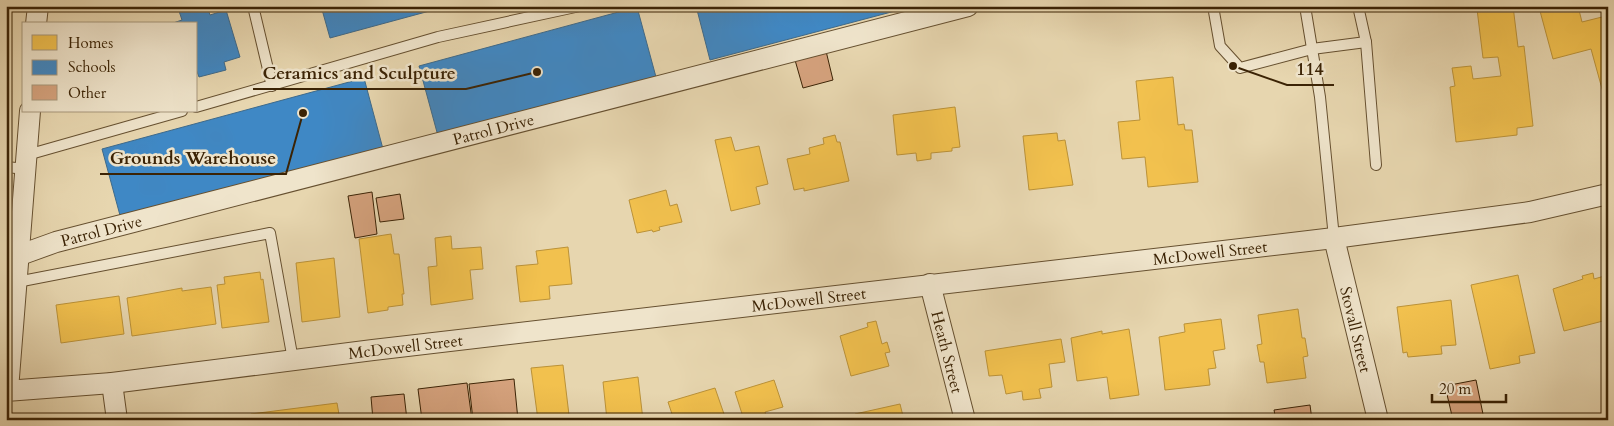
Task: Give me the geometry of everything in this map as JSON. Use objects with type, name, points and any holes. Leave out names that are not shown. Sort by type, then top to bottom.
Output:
[{"type":"street","points":[[36,22],[38,6]]},
{"type":"street","name":"Patrol Drive","points":[[20,255],[66,240],[968,6]]},
{"type":"street","points":[[7,390],[20,255],[19,163],[30,112]]},
{"type":"street","name":"McDowell Street","points":[[7,390],[112,383],[930,284],[1334,238],[1530,212],[1608,194]]},
{"type":"street","name":"Stovall Street","points":[[1334,238],[1378,420]]},
{"type":"street","name":"Heath Street","points":[[930,284],[965,420]]},
{"type":"street","points":[[112,383],[117,420]]},
{"type":"lane","points":[[253,6],[272,86]]},
{"type":"lane","points":[[198,106],[438,37],[580,6]]},
{"type":"lane","points":[[1213,6],[1220,46],[1240,68],[1312,49],[1366,42]]},
{"type":"lane","points":[[1305,6],[1320,97],[1334,238]]},
{"type":"lane","points":[[1358,6],[1366,42],[1376,165]]},
{"type":"lane","points":[[19,163],[179,112]]},
{"type":"lane","points":[[17,282],[270,233],[292,360]]},
{"type":"building: Homes","points":[[1513,6],[1518,47],[1524,46],[1533,126],[1517,128],[1517,135],[1456,142],[1450,87],[1455,86],[1452,68],[1471,66],[1473,79],[1501,76],[1498,57],[1483,58],[1477,9]]},
{"type":"building: Homes","points":[[1557,6],[1578,6],[1582,22],[1602,17],[1608,19],[1608,95],[1604,96],[1591,49],[1553,59],[1540,11]]},
{"type":"building: Homes","points":[[1173,77],[1178,125],[1184,124],[1185,130],[1192,130],[1198,182],[1148,187],[1145,157],[1122,159],[1118,122],[1140,120],[1136,81]]},
{"type":"building: Homes","points":[[955,107],[960,147],[952,148],[952,151],[931,153],[931,159],[917,161],[916,153],[897,155],[893,115]]},
{"type":"building: Homes","points":[[1057,133],[1058,141],[1065,140],[1073,185],[1029,190],[1023,136]]},
{"type":"building: Homes","points":[[835,135],[837,142],[840,142],[849,181],[804,191],[804,188],[794,190],[787,159],[810,154],[809,148],[824,144],[823,138]]},
{"type":"building: Homes","points":[[731,137],[735,151],[759,146],[768,184],[756,187],[760,204],[731,211],[715,140]]},
{"type":"building: Homes","points":[[666,190],[670,206],[677,204],[682,222],[659,227],[660,230],[653,232],[652,230],[637,233],[629,200]]},
{"type":"building: Homes","points":[[391,234],[394,254],[399,254],[404,294],[402,294],[403,305],[388,307],[388,310],[368,313],[359,239]]},
{"type":"building: Homes","points":[[451,236],[452,249],[481,247],[483,269],[470,270],[473,299],[431,305],[428,267],[437,266],[435,238]]},
{"type":"building: Homes","points":[[568,247],[572,284],[549,286],[550,299],[520,302],[516,266],[538,264],[536,251]]},
{"type":"building: Homes","points":[[334,258],[340,317],[302,322],[296,263]]},
{"type":"building: Homes","points":[[260,272],[261,280],[263,279],[269,322],[222,328],[217,285],[225,284],[224,277]]},
{"type":"building: Homes","points":[[1593,273],[1594,279],[1608,275],[1608,311],[1605,312],[1607,320],[1564,331],[1553,289],[1583,279],[1582,276]]},
{"type":"building: Homes","points":[[1518,275],[1535,353],[1519,356],[1520,363],[1490,369],[1471,285]]},
{"type":"building: Homes","points":[[211,287],[216,324],[132,336],[127,298],[182,288],[182,291]]},
{"type":"building: Homes","points":[[119,296],[124,334],[61,343],[56,305]]},
{"type":"building: Homes","points":[[1451,300],[1456,345],[1441,346],[1442,354],[1408,357],[1407,352],[1403,353],[1397,307]]},
{"type":"building: Homes","points":[[1298,309],[1302,338],[1305,338],[1308,356],[1303,357],[1306,378],[1267,383],[1264,362],[1260,362],[1257,345],[1262,344],[1258,315]]},
{"type":"building: Homes","points":[[1221,319],[1225,349],[1213,351],[1216,368],[1208,369],[1210,385],[1165,390],[1159,337],[1185,332],[1184,324]]},
{"type":"building: Homes","points":[[876,321],[882,344],[887,342],[890,352],[885,353],[889,366],[851,376],[840,336],[868,327],[867,323]]},
{"type":"building: Homes","points":[[1129,329],[1139,395],[1110,399],[1107,377],[1077,381],[1071,338],[1102,331],[1102,334]]},
{"type":"building: Homes","points":[[1061,339],[1065,362],[1049,364],[1052,387],[1039,389],[1041,398],[1023,400],[1022,391],[1006,394],[1002,375],[989,376],[985,351]]},
{"type":"building: Homes","points":[[563,365],[569,415],[558,416],[559,419],[538,420],[531,368]]},
{"type":"building: Homes","points":[[638,377],[643,420],[607,420],[603,382]]},
{"type":"building: Homes","points":[[774,380],[783,407],[765,412],[767,419],[755,420],[754,416],[744,420],[735,392]]},
{"type":"building: Homes","points":[[715,388],[724,414],[712,420],[674,420],[668,402]]},
{"type":"building: Homes","points":[[337,403],[340,420],[251,420],[251,414]]},
{"type":"building: Homes","points":[[900,404],[904,420],[856,420],[855,414]]},
{"type":"building: Homes","points":[[244,417],[244,420],[224,420]]},
{"type":"building: Schools","points":[[197,6],[207,6],[210,15],[226,10],[240,57],[224,62],[226,70],[199,77],[198,22],[176,22],[182,20],[179,11]]},
{"type":"building: Schools","points":[[321,6],[448,6],[330,38]]},
{"type":"building: Schools","points":[[696,6],[914,6],[710,60]]},
{"type":"building: Schools","points":[[637,7],[656,77],[438,136],[419,66]]},
{"type":"building: Schools","points":[[364,78],[383,149],[121,219],[102,149]]},
{"type":"building: Other","points":[[826,51],[833,80],[803,88],[795,60]]},
{"type":"building: Other","points":[[372,192],[377,234],[355,238],[348,196]]},
{"type":"building: Other","points":[[400,194],[404,219],[380,222],[376,198]]},
{"type":"building: Other","points":[[514,379],[518,420],[473,420],[469,384]]},
{"type":"building: Other","points":[[1476,380],[1484,419],[1453,420],[1445,386]]},
{"type":"building: Other","points":[[467,383],[472,420],[422,420],[418,389]]},
{"type":"building: Other","points":[[404,394],[407,420],[373,420],[371,397]]},
{"type":"building: Other","points":[[1310,405],[1312,420],[1276,420],[1274,410]]},
{"type":"place","name":"114","points":[[1233,66]]},
{"type":"place","name":"Ceramics and Sculpture","points":[[537,72]]},
{"type":"place","name":"Grounds Warehouse","points":[[303,113]]}]
